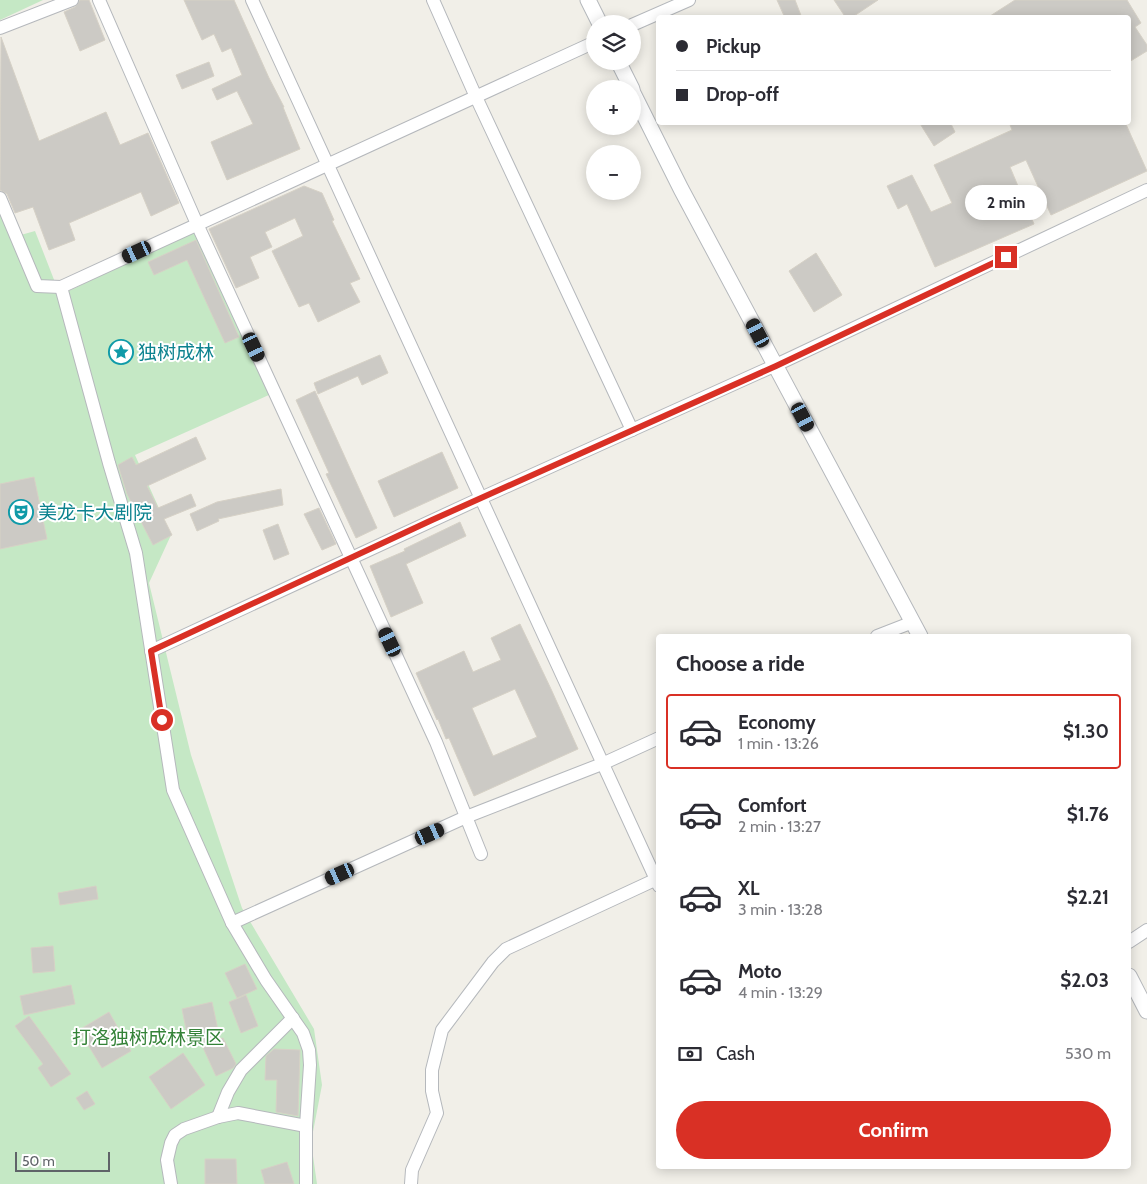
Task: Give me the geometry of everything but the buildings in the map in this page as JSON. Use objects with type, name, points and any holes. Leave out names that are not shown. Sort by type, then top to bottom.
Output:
[{"type":"street","points":[[0,28],[72,0]]},
{"type":"street","points":[[98,0],[197,224],[436,742],[481,854]]},
{"type":"street","points":[[252,0],[602,764],[656,877]]},
{"type":"street","points":[[432,0],[632,430]]},
{"type":"street","points":[[588,0],[596,15]]},
{"type":"street","points":[[641,21],[688,0]]},
{"type":"street","points":[[0,198],[37,286],[61,287],[586,46]]},
{"type":"street","points":[[641,108],[681,189],[919,634]]},
{"type":"street","points":[[151,651],[481,498],[776,366],[1147,190]]},
{"type":"street","points":[[61,287],[109,463],[136,553],[173,790],[232,923],[266,980],[303,1033],[309,1050],[306,1184]]},
{"type":"street","points":[[882,634],[913,622]]},
{"type":"street","points":[[232,923],[466,817],[602,764],[656,739]]},
{"type":"street","points":[[411,1184],[412,1170],[438,1113],[432,1091],[432,1070],[442,1030],[493,962],[506,949],[656,882]]},
{"type":"street","points":[[1131,941],[1147,930]]},
{"type":"street","points":[[1131,980],[1147,1011]]},
{"type":"street","points":[[218,1117],[228,1092],[241,1070],[293,1018]]},
{"type":"street","points":[[170,1184],[166,1160],[170,1144],[176,1135],[184,1129],[218,1117],[241,1113],[306,1126]]},
{"type":"green space","points":[[0,0],[43,0],[0,20]]},
{"type":"green space","name":"打洛独树成林景区","points":[[0,213],[10,238],[35,231],[60,295],[195,231],[271,394],[135,455],[171,535],[149,583],[191,755],[242,908],[314,1029],[322,1085],[311,1142],[317,1184],[0,1184]]},
{"type":"place","name":"独树成林","points":[[121,352]]},
{"type":"place","name":"美龙卡大剧院","points":[[21,512]]},
{"type":"route","points":[[162,720],[151,651],[432,520],[776,366],[1006,257]]}]
